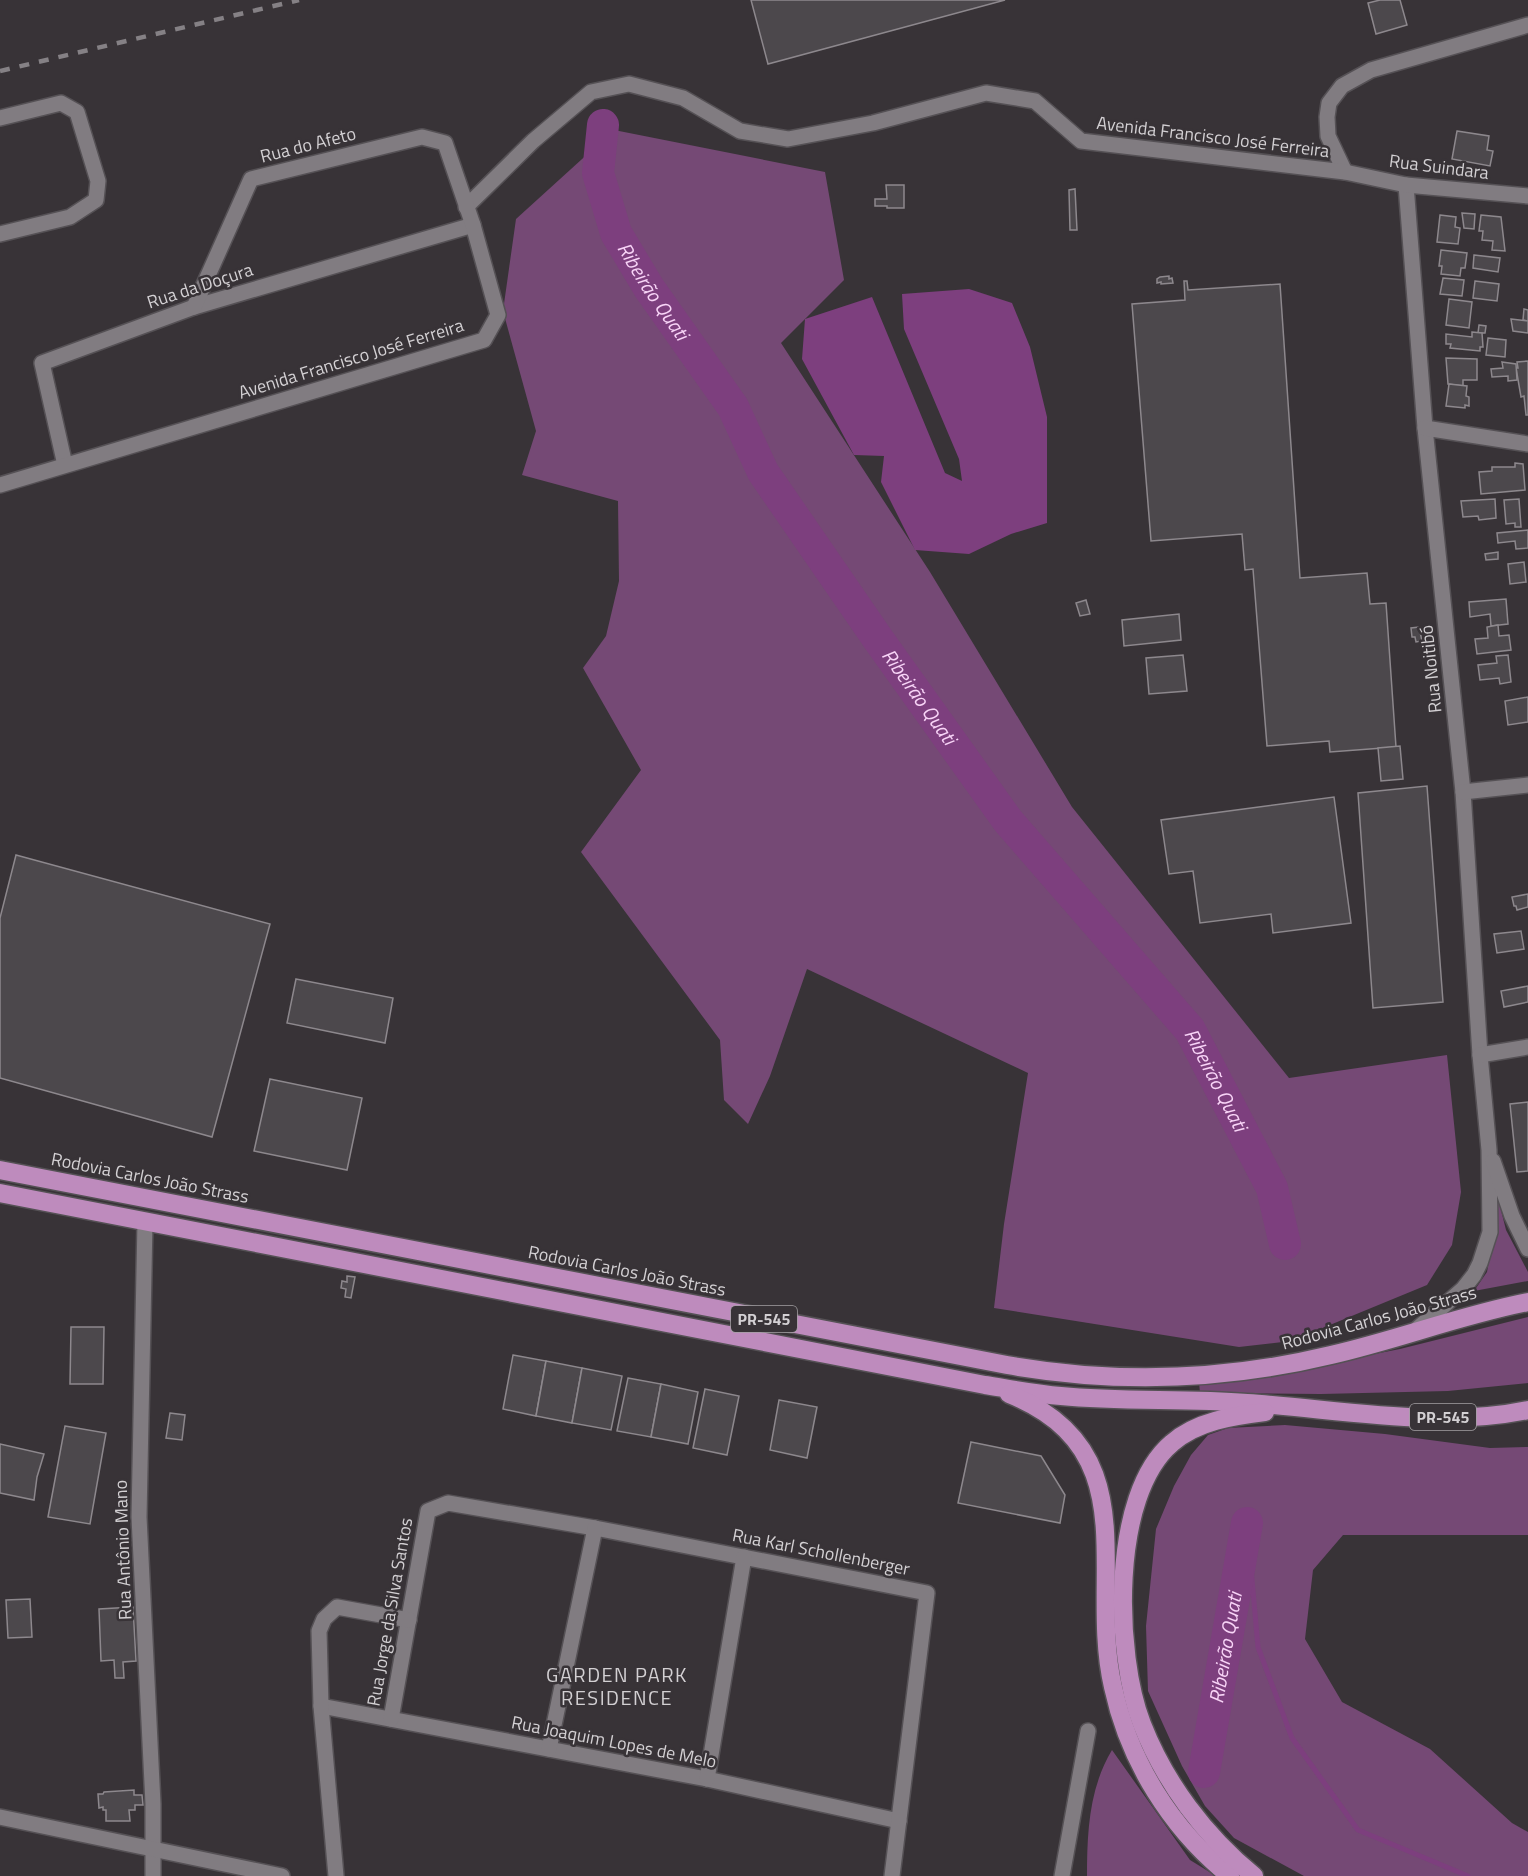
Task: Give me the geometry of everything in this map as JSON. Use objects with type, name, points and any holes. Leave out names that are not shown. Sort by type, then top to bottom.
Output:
[{"type":"highway","name":"Rodovia Carlos João Strass","points":[[0,1170],[1046,1371],[1136,1379],[1244,1372],[1331,1355],[1475,1314],[1528,1302]]},
{"type":"highway","name":"PR-545","points":[[0,1193],[985,1385],[1061,1396],[1245,1402],[1394,1416],[1451,1418],[1527,1410]]},
{"type":"highway","points":[[985,1385],[1023,1400],[1042,1411],[1077,1442],[1088,1458],[1104,1504],[1107,1541],[1105,1619],[1107,1654],[1112,1686],[1128,1739],[1141,1767],[1166,1808],[1211,1861],[1230,1876]]},
{"type":"highway","points":[[1254,1876],[1233,1859],[1194,1815],[1173,1786],[1142,1724],[1133,1696],[1126,1661],[1123,1591],[1125,1553],[1137,1500],[1144,1482],[1156,1461],[1170,1444],[1195,1429],[1224,1419],[1306,1408]]},
{"type":"street","name":"Avenida Francisco José Ferreira","points":[[1345,172],[1328,136],[1327,117],[1329,103],[1342,86],[1371,70],[1528,26]]},
{"type":"street","name":"Avenida Francisco José Ferreira","points":[[0,485],[484,340],[498,315],[466,207],[532,141],[591,92],[630,84],[683,98],[740,131],[788,139],[873,123],[986,93],[1035,101],[1081,141],[1345,172]]},
{"type":"street","points":[[0,118],[60,102],[77,112],[98,181],[96,200],[70,217],[0,234]]},
{"type":"street","name":"Rua do Afeto","points":[[194,307],[251,179],[422,137],[445,143],[466,207]]},
{"type":"street","name":"Rua Suindara","points":[[1345,172],[1406,185],[1528,196]]},
{"type":"street","name":"Rua Noitibó","points":[[1406,185],[1425,428],[1463,792],[1480,1055],[1489,1150],[1490,1232],[1474,1275],[1437,1314],[1413,1332]]},
{"type":"street","name":"Rua da Doçura","points":[[65,465],[42,363],[194,307],[473,225]]},
{"type":"street","points":[[1425,428],[1528,444]]},
{"type":"street","points":[[1463,792],[1528,785]]},
{"type":"street","points":[[1480,1055],[1528,1047]]},
{"type":"street","name":"Rua Noitibó","points":[[1489,1150],[1512,1216],[1528,1249]]},
{"type":"street","name":"Rua Antônio Mano","points":[[145,1222],[139,1517],[153,1792],[153,1876]]},
{"type":"street","name":"Rua Karl Schollenberger","points":[[428,1511],[448,1503],[595,1528],[927,1593],[892,1876]]},
{"type":"street","name":"Rua Jorge da Silva Santos","points":[[391,1719],[428,1511]]},
{"type":"street","points":[[549,1749],[595,1528]]},
{"type":"street","points":[[707,1779],[744,1557]]},
{"type":"street","points":[[336,1876],[321,1706],[319,1631],[324,1619],[337,1607],[409,1620]]},
{"type":"street","name":"Rua Joaquim Lopes de Melo","points":[[321,1706],[707,1779],[899,1821]]},
{"type":"street","points":[[1062,1876],[1088,1731]]},
{"type":"street","points":[[0,1817],[282,1876]]},
{"type":"shaded area","points":[[614,130],[825,172],[844,280],[781,343],[930,572],[1072,807],[1289,1078],[1447,1055],[1461,1192],[1452,1245],[1427,1285],[1291,1341],[1239,1347],[994,1308],[1004,1224],[1028,1073],[807,969],[770,1076],[748,1124],[724,1100],[720,1040],[581,852],[641,770],[583,668],[606,636],[619,581],[618,501],[522,475],[536,431],[503,311],[516,219]]},
{"type":"shaded area","points":[[969,289],[1012,303],[1030,347],[1047,417],[1047,523],[1011,534],[969,554],[915,550],[881,482],[884,456],[854,455],[802,359],[805,319],[872,297],[945,473],[962,481],[959,459],[904,329],[902,294]]},
{"type":"shaded area","points":[[1494,1182],[1506,1230],[1528,1272],[1528,1281],[1474,1291],[1487,1272],[1493,1238]]},
{"type":"shaded area","points":[[1528,1317],[1528,1383],[1448,1391],[1321,1394],[1200,1393],[1199,1382],[1313,1366],[1400,1349]]},
{"type":"shaded area","points":[[1285,1425],[1385,1434],[1490,1448],[1528,1447],[1528,1535],[1343,1535],[1313,1570],[1305,1639],[1342,1702],[1430,1749],[1512,1823],[1528,1832],[1528,1876],[1304,1876],[1234,1838],[1205,1806],[1182,1766],[1148,1691],[1146,1626],[1156,1529],[1174,1486],[1191,1455],[1208,1435],[1228,1428]]},
{"type":"shaded area","points":[[1112,1750],[1190,1860],[1216,1876],[1087,1876],[1089,1827],[1094,1795],[1104,1765]]},
{"type":"building","points":[[751,0],[1005,0],[768,64]]},
{"type":"building","points":[[1380,0],[1400,0],[1407,25],[1376,34],[1368,3]]},
{"type":"building","points":[[1457,131],[1489,136],[1487,150],[1493,151],[1490,166],[1452,159]]},
{"type":"building","points":[[886,185],[904,185],[904,208],[875,206],[875,199],[887,199]]},
{"type":"building","points":[[1075,189],[1077,230],[1070,230],[1069,190]]},
{"type":"building","points":[[1462,213],[1475,214],[1474,229],[1464,228]]},
{"type":"building","points":[[1440,215],[1456,217],[1455,227],[1460,228],[1458,244],[1437,242]]},
{"type":"building","points":[[1481,215],[1501,217],[1505,251],[1492,250],[1493,241],[1482,240],[1483,231],[1479,231]]},
{"type":"building","points":[[1441,250],[1467,253],[1465,268],[1461,268],[1460,276],[1441,274],[1442,266],[1439,266]]},
{"type":"building","points":[[1474,255],[1500,258],[1498,272],[1473,268]]},
{"type":"building","points":[[1169,276],[1173,283],[1157,283],[1160,277]]},
{"type":"building","points":[[1443,278],[1464,280],[1462,296],[1440,294]]},
{"type":"building","points":[[1184,281],[1187,281],[1188,290],[1280,284],[1300,578],[1367,573],[1370,604],[1386,603],[1396,747],[1330,752],[1329,741],[1267,746],[1253,569],[1245,570],[1242,534],[1151,541],[1132,304],[1185,300]]},
{"type":"building","points":[[1475,281],[1499,284],[1497,301],[1473,298]]},
{"type":"building","points":[[1449,299],[1472,302],[1469,328],[1446,325]]},
{"type":"building","points":[[1524,309],[1528,310],[1528,321],[1523,320]]},
{"type":"building","points":[[1511,319],[1528,321],[1528,333],[1513,331]]},
{"type":"building","points":[[1479,325],[1486,326],[1485,333],[1478,333]]},
{"type":"building","points":[[1472,332],[1482,333],[1483,347],[1480,347],[1480,351],[1450,348],[1451,344],[1446,344],[1446,334],[1472,337]]},
{"type":"building","points":[[1488,338],[1506,340],[1505,357],[1486,355]]},
{"type":"building","points":[[1446,358],[1477,359],[1477,380],[1463,380],[1463,386],[1448,384]]},
{"type":"building","points":[[1528,361],[1528,415],[1526,415],[1524,396],[1521,397],[1516,368],[1518,368],[1517,362]]},
{"type":"building","points":[[1502,362],[1516,364],[1517,380],[1508,381],[1508,376],[1492,377],[1491,369],[1503,368]]},
{"type":"building","points":[[1449,384],[1467,386],[1466,396],[1469,397],[1469,406],[1465,405],[1465,408],[1446,406]]},
{"type":"building","points":[[1515,463],[1523,464],[1525,490],[1481,494],[1479,472],[1492,471],[1492,467],[1515,467]]},
{"type":"building","points":[[1495,499],[1496,518],[1479,520],[1478,516],[1463,517],[1461,501]]},
{"type":"building","points":[[1519,499],[1521,527],[1515,527],[1515,523],[1506,524],[1504,500]]},
{"type":"building","points":[[1528,530],[1528,548],[1516,549],[1515,541],[1498,543],[1497,533]]},
{"type":"building","points":[[1498,552],[1498,559],[1486,560],[1485,554]]},
{"type":"building","points":[[1524,562],[1526,582],[1510,584],[1508,564]]},
{"type":"building","points":[[1506,599],[1508,624],[1491,626],[1490,614],[1470,617],[1469,602]]},
{"type":"building","points":[[1086,600],[1090,614],[1080,616],[1076,603]]},
{"type":"building","points":[[1179,614],[1181,640],[1124,646],[1122,620]]},
{"type":"building","points":[[1498,625],[1499,636],[1509,635],[1511,650],[1477,654],[1475,639],[1488,638],[1487,627]]},
{"type":"building","points":[[1419,627],[1422,641],[1416,642],[1415,637],[1412,637],[1411,628]]},
{"type":"building","points":[[1183,655],[1187,691],[1149,694],[1146,658]]},
{"type":"building","points":[[1508,655],[1511,682],[1500,684],[1499,678],[1480,680],[1478,665],[1497,663],[1496,656]]},
{"type":"building","points":[[1528,697],[1528,722],[1508,725],[1505,701]]},
{"type":"building","points":[[1400,746],[1403,779],[1381,781],[1378,748]]},
{"type":"building","points":[[1427,786],[1443,1002],[1373,1008],[1358,793]]},
{"type":"building","points":[[1334,797],[1351,923],[1273,933],[1271,914],[1200,923],[1193,871],[1169,874],[1161,820]]},
{"type":"building","points":[[16,855],[270,924],[212,1137],[0,1078],[0,918]]},
{"type":"building","points":[[1528,894],[1528,907],[1517,910],[1512,897]]},
{"type":"building","points":[[1521,931],[1524,949],[1497,953],[1494,934]]},
{"type":"building","points":[[296,979],[393,998],[385,1043],[287,1023]]},
{"type":"building","points":[[1528,986],[1528,1002],[1504,1007],[1501,991]]},
{"type":"building","points":[[270,1079],[362,1098],[347,1170],[254,1151]]},
{"type":"building","points":[[1528,1102],[1528,1171],[1517,1172],[1510,1104]]},
{"type":"building","points":[[347,1276],[355,1277],[351,1298],[345,1297],[346,1289],[341,1288],[342,1281],[347,1282]]},
{"type":"building","points":[[71,1327],[104,1327],[103,1384],[70,1384]]},
{"type":"building","points":[[513,1355],[546,1361],[536,1416],[503,1409]]},
{"type":"building","points":[[546,1361],[582,1368],[572,1423],[536,1416]]},
{"type":"building","points":[[582,1368],[622,1376],[611,1430],[572,1423]]},
{"type":"building","points":[[628,1378],[661,1384],[651,1437],[617,1431]]},
{"type":"building","points":[[661,1384],[698,1392],[688,1444],[651,1437]]},
{"type":"building","points":[[705,1389],[739,1396],[727,1455],[693,1448]]},
{"type":"building","points":[[779,1400],[817,1407],[807,1458],[770,1450]]},
{"type":"building","points":[[170,1413],[185,1415],[182,1440],[166,1438]]},
{"type":"building","points":[[65,1426],[106,1433],[90,1524],[48,1517]]},
{"type":"building","points":[[971,1442],[1041,1456],[1065,1495],[1060,1523],[958,1503]]},
{"type":"building","points":[[0,1444],[44,1454],[37,1477],[34,1500],[0,1493]]},
{"type":"building","points":[[30,1599],[32,1637],[8,1638],[6,1600]]},
{"type":"building","points":[[133,1607],[136,1661],[123,1662],[124,1678],[115,1678],[114,1660],[101,1661],[99,1609]]},
{"type":"building","points":[[134,1790],[134,1795],[142,1795],[143,1805],[135,1805],[135,1810],[129,1810],[130,1821],[106,1821],[106,1810],[103,1810],[103,1807],[99,1808],[98,1794]]},
{"type":"waterway","name":"Ribeirão Quati","points":[[603,125],[598,173],[616,233],[649,288],[733,407],[763,472],[878,639],[1008,821],[1190,1030],[1272,1188],[1285,1244]]},
{"type":"waterway","points":[[1247,1523],[1258,1647],[1292,1738],[1358,1830],[1468,1876]]},
{"type":"waterway","name":"Ribeirão Quati","points":[[1204,1772],[1247,1523]]},
{"type":"railway","points":[[0,71],[299,0]]},
{"type":"district","name":"GARDEN PARK RESIDENCE","points":[[617,1686]]}]
